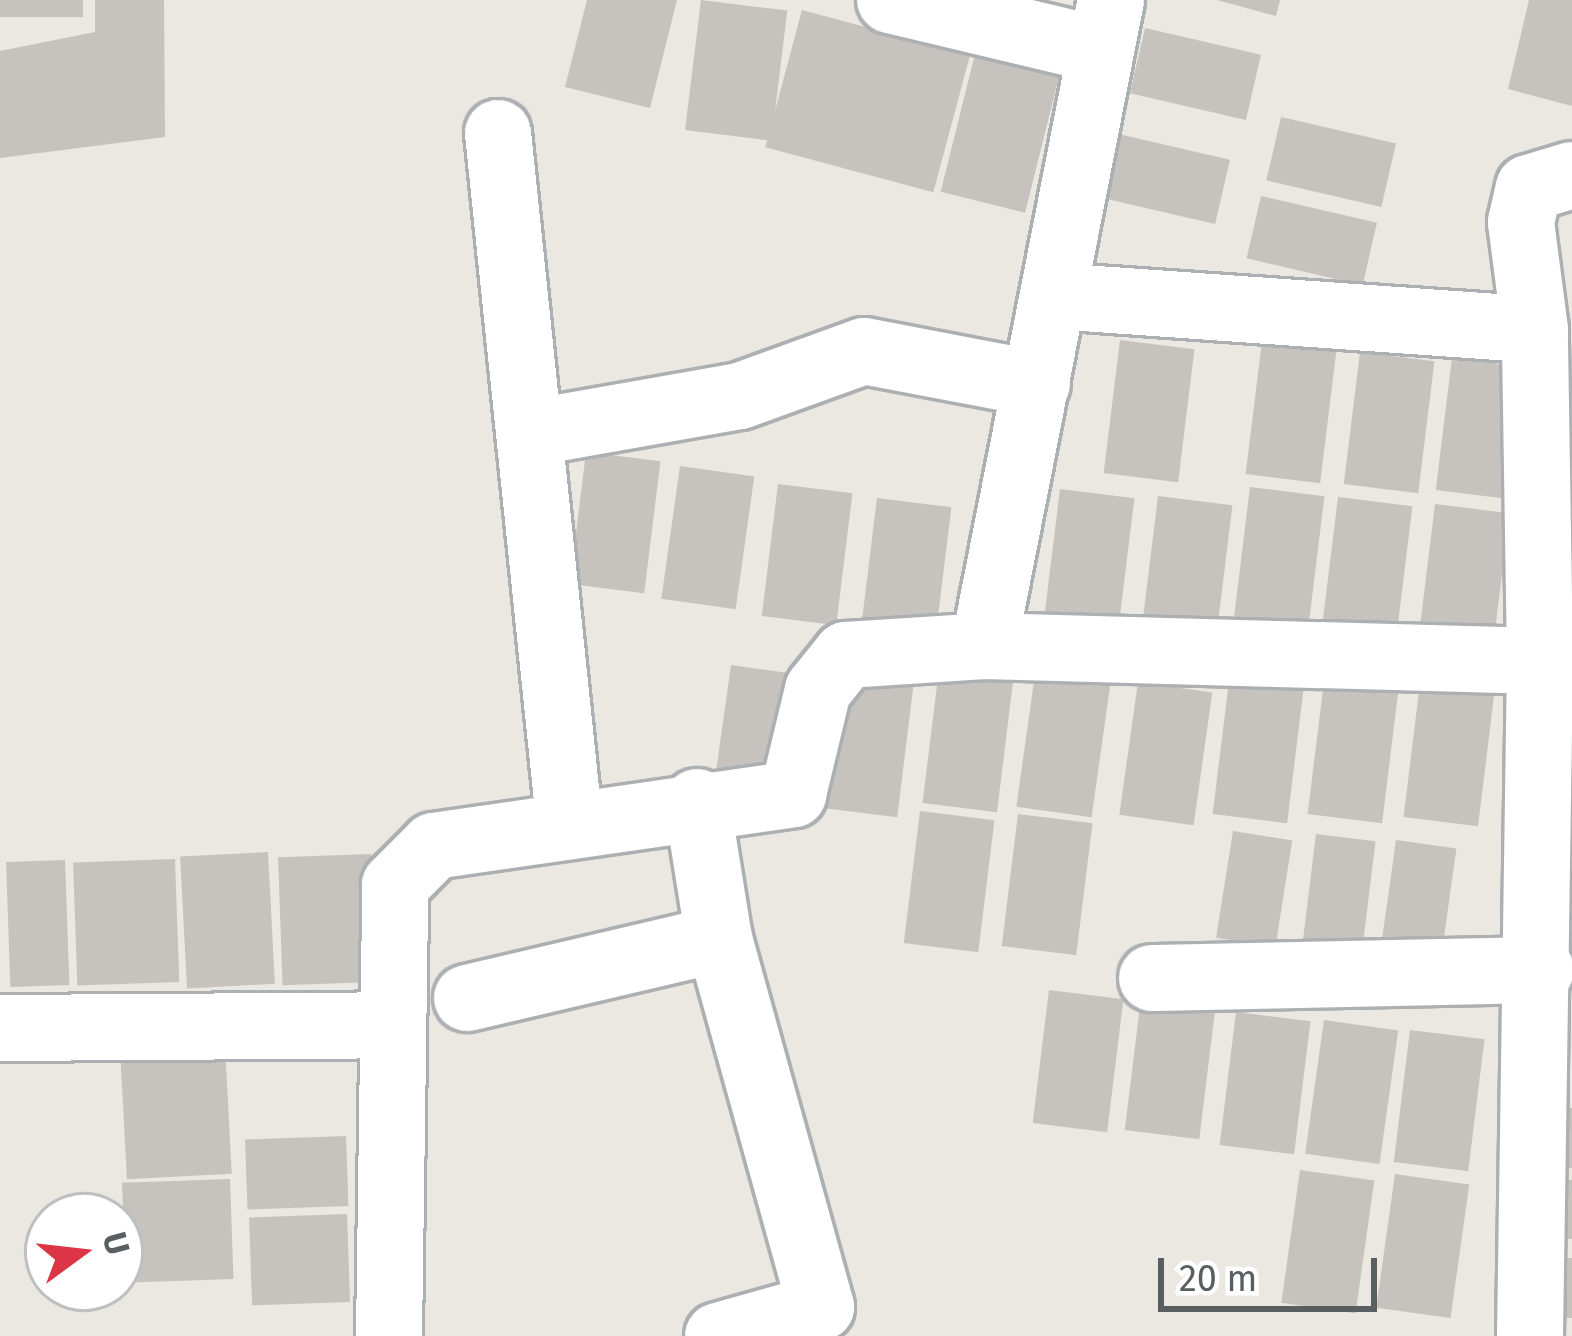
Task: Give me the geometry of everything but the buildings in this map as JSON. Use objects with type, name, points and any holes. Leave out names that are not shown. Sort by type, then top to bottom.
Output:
[{"type":"street","points":[[890,0],[1103,25],[984,646]]},
{"type":"street","points":[[498,133],[569,819]]},
{"type":"street","points":[[1531,1336],[1541,970],[1540,662],[1535,330],[1521,222],[1529,188],[1572,175]]},
{"type":"street","points":[[1054,296],[1535,330]]},
{"type":"street","points":[[530,433],[740,396],[864,351],[1036,383]]},
{"type":"street","points":[[389,1336],[395,885],[415,861],[455,840],[569,819],[793,794],[818,691],[846,655],[984,646],[1540,662]]},
{"type":"street","points":[[698,802],[719,939],[825,1321],[718,1336]]},
{"type":"street","points":[[467,998],[719,939]]},
{"type":"street","points":[[1152,979],[1541,970]]},
{"type":"street","points":[[0,1028],[392,1025]]}]
